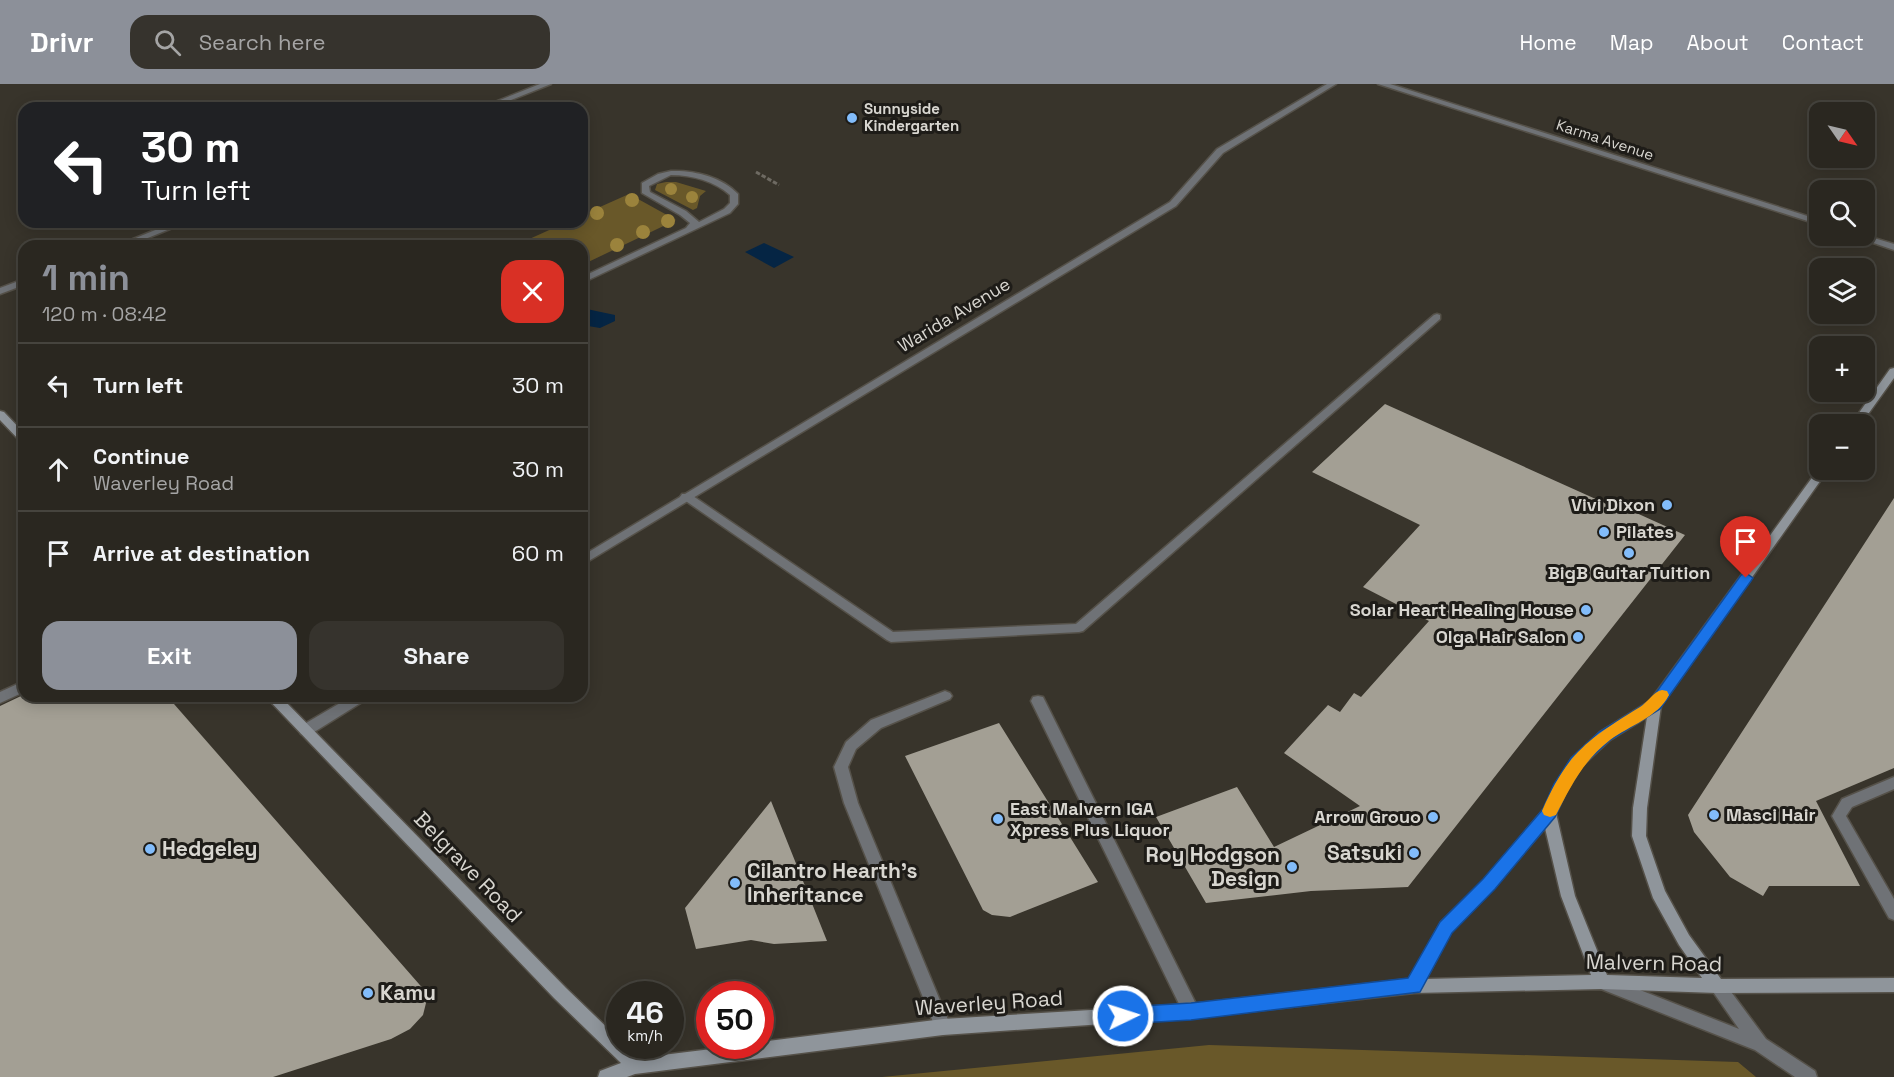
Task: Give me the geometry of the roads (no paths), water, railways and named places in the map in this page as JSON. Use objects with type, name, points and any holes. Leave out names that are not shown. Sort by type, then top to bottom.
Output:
[{"type":"main road","points":[[1863,414],[1894,371]]},
{"type":"main road","points":[[0,414],[18,433]]},
{"type":"main road","points":[[1414,986],[1446,927],[1489,884],[1549,813],[1560,789],[1577,762],[1605,736],[1655,705],[1816,480]]},
{"type":"main road","name":"Belgrave Road","points":[[278,702],[552,984],[635,1066]]},
{"type":"main road","points":[[1655,705],[1640,808],[1639,836],[1658,893],[1684,940],[1717,986]]},
{"type":"main road","points":[[1549,813],[1568,896],[1602,982]]},
{"type":"main road","name":"Malvern Road","points":[[1414,986],[1602,982],[1717,986],[1894,985]]},
{"type":"main road","name":"Waverley Road","points":[[606,1077],[635,1066],[943,1027],[1191,1011],[1414,986]]},
{"type":"street","points":[[500,102],[547,84]]},
{"type":"street","name":"Warida Avenue","points":[[588,557],[1173,204],[1220,151],[1332,84]]},
{"type":"street","name":"Karma Avenue","points":[[1382,84],[1809,220]]},
{"type":"street","points":[[588,277],[689,230],[727,211],[734,204],[734,194],[728,188],[682,173],[670,173],[657,177],[645,185],[646,193],[683,213],[695,223],[689,230]]},
{"type":"street","points":[[136,240],[167,228]]},
{"type":"street","points":[[1875,242],[1894,248]]},
{"type":"street","points":[[0,291],[18,284]]},
{"type":"street","points":[[686,497],[891,637],[1079,628],[1437,317]]},
{"type":"street","points":[[0,698],[18,689]]},
{"type":"street","points":[[943,1027],[851,802],[841,767],[850,746],[876,724],[945,696]]},
{"type":"street","points":[[1038,701],[1191,1011]]},
{"type":"street","points":[[306,730],[352,702]]},
{"type":"street","points":[[1894,783],[1847,803],[1839,816],[1894,913]]},
{"type":"street","points":[[1602,982],[1761,1045],[1809,1077]]},
{"type":"street","points":[[1717,986],[1761,1045]]},
{"type":"water","points":[[764,243],[794,257],[774,268],[745,252]]},
{"type":"water","points":[[588,309],[615,315],[615,321],[600,328],[588,326]]},
{"type":"place","name":"Sunnyside Kindergarten","points":[[852,118]]},
{"type":"place","name":"Vivi Dixon","points":[[1667,505]]},
{"type":"place","name":"Pilates","points":[[1604,532]]},
{"type":"place","name":"BigB Guitar Tuition","points":[[1629,553]]},
{"type":"place","name":"Solar Heart Healing House","points":[[1586,610]]},
{"type":"place","name":"Olga Hair Salon","points":[[1578,637]]},
{"type":"place","name":"Masci Hair","points":[[1714,815]]},
{"type":"place","name":"Arrow Grouo","points":[[1433,817]]},
{"type":"place","name":"East Malvern IGA Xpress Plus Liquor","points":[[998,819]]},
{"type":"place","name":"Hedgeley","points":[[150,849]]},
{"type":"place","name":"Satsuki","points":[[1414,853]]},
{"type":"place","name":"Roy Hodgson Design","points":[[1292,867]]},
{"type":"place","name":"Cilantro Hearth's Inheritance","points":[[735,883]]},
{"type":"place","name":"Kamu","points":[[368,993]]}]
